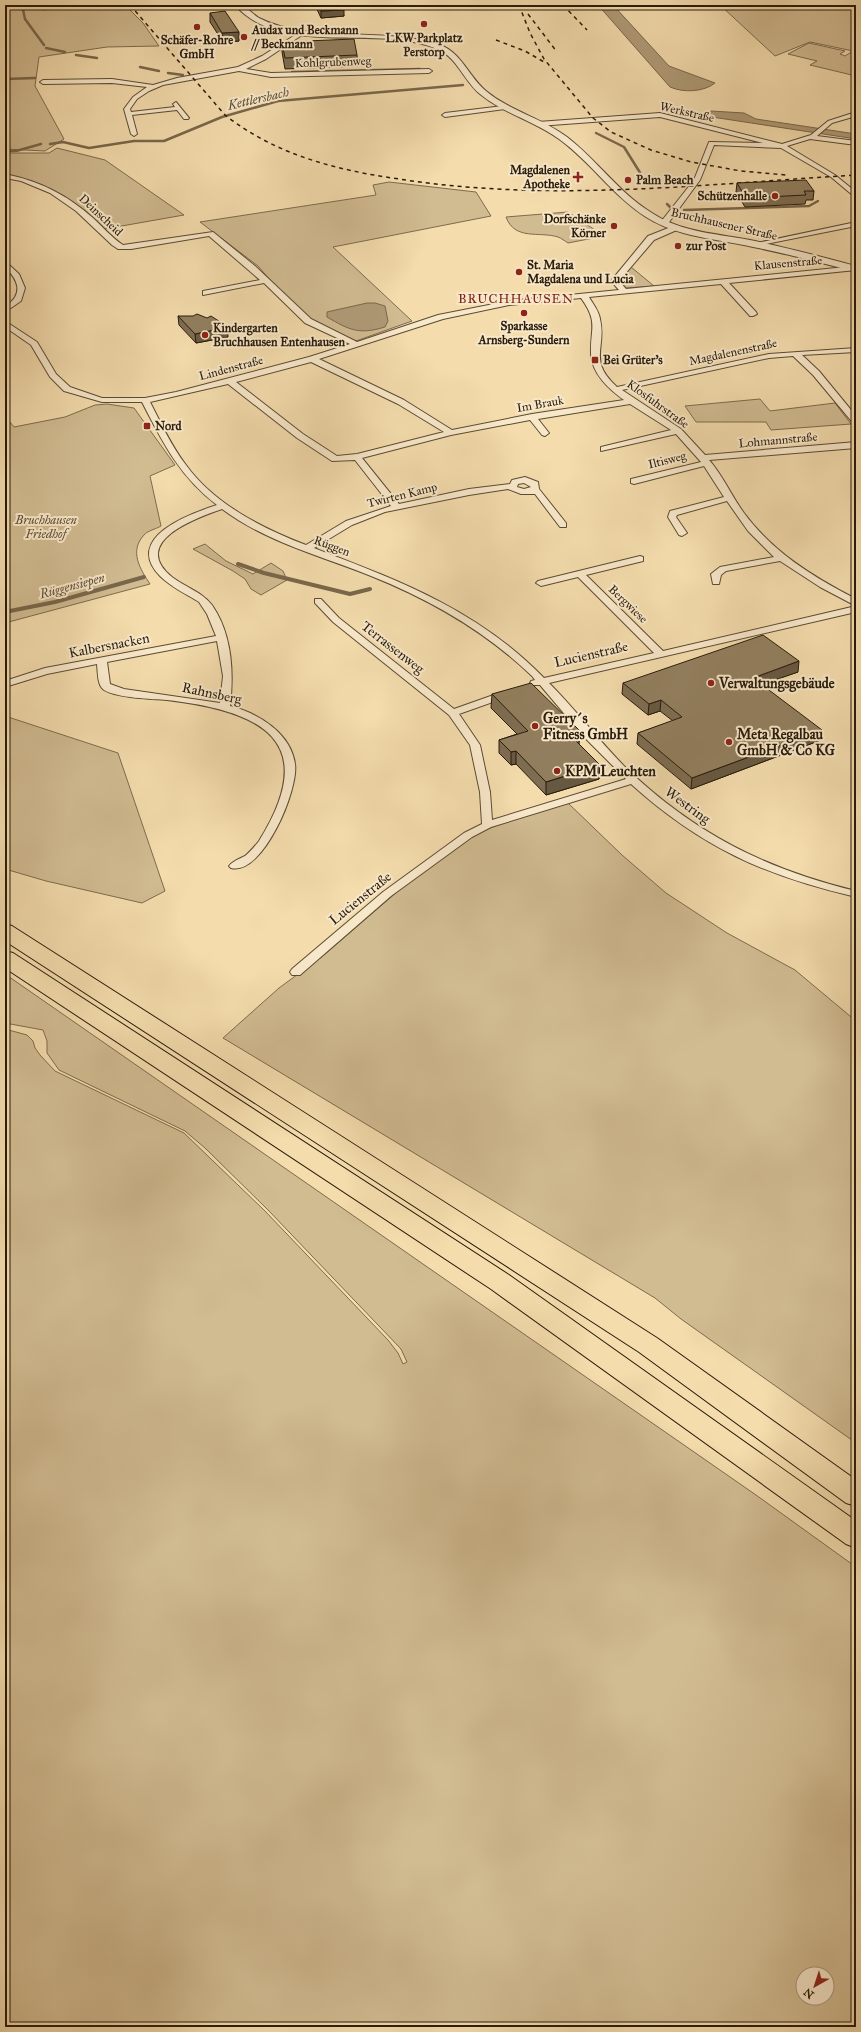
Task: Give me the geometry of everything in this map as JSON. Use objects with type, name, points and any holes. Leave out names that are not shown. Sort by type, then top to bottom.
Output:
[{"type":"highway","points":[[5,931],[648,1345],[856,1495]]},
{"type":"highway","points":[[5,958],[500,1282],[856,1536]]},
{"type":"street","name":"Bruchhausener Straße","points":[[238,5],[247,14],[257,20],[278,27],[303,32],[407,38],[428,42],[446,50],[481,91],[503,108],[538,124],[566,140],[632,204],[664,223],[855,269]]},
{"type":"street","name":"Kohlgrubenweg","points":[[128,114],[127,109],[134,98],[153,87],[238,69],[254,62],[303,32]]},
{"type":"street","name":"Kohlgrubenweg","points":[[238,69],[271,75],[429,71]]},
{"type":"street","name":"Kohlgrubenweg","points":[[43,82],[110,80],[133,82],[153,87]]},
{"type":"street","points":[[134,134],[128,114],[177,106],[186,118]]},
{"type":"street","points":[[445,114],[503,108]]},
{"type":"street","points":[[664,223],[696,180],[710,144],[782,146],[811,136],[830,122],[856,114]]},
{"type":"street","name":"Werkstraße","points":[[538,124],[660,115],[782,146]]},
{"type":"street","points":[[811,136],[856,143]]},
{"type":"street","points":[[782,146],[833,176],[856,196]]},
{"type":"street","name":"Deinscheid","points":[[5,176],[28,181],[61,195],[73,203],[121,247],[131,248],[210,234],[246,263],[265,281]]},
{"type":"street","points":[[756,244],[856,224]]},
{"type":"street","points":[[624,291],[615,281],[618,276],[636,257],[650,238],[676,227]]},
{"type":"street","points":[[5,264],[17,275],[22,287],[20,296],[16,302],[5,310]]},
{"type":"street","name":"Klausenstraße","points":[[583,295],[855,269]]},
{"type":"street","points":[[206,293],[265,281],[308,321],[356,344]]},
{"type":"street","points":[[723,281],[753,314]]},
{"type":"street","name":"Lindenstraße","points":[[5,323],[34,344],[53,375],[67,389],[102,400],[145,400],[230,381],[312,359],[468,310],[509,303],[583,295]]},
{"type":"street","name":"Klosfuhrstraße","points":[[583,295],[595,313],[597,323],[594,353],[595,360],[605,379],[617,390],[678,431],[705,461],[755,534],[781,558],[830,590],[856,603]]},
{"type":"street","name":"Magdalenenstraße","points":[[617,390],[752,360],[795,353],[856,350]]},
{"type":"street","points":[[795,353],[816,373],[856,421]]},
{"type":"street","points":[[312,359],[404,403],[431,418],[451,433]]},
{"type":"street","name":"Im Brauk","points":[[230,381],[300,436],[330,457],[341,459],[356,457],[451,433],[532,417],[633,401]]},
{"type":"street","name":"Rüggen","points":[[145,400],[188,474],[223,506],[252,524],[306,549],[384,578],[444,606],[489,635],[542,681]]},
{"type":"street","points":[[532,417],[546,434]]},
{"type":"street","points":[[604,449],[678,431]]},
{"type":"street","name":"Lohmannstraße","points":[[705,461],[856,445]]},
{"type":"street","points":[[356,457],[397,507]]},
{"type":"street","name":"Iltisweg","points":[[634,481],[705,461]]},
{"type":"street","name":"Twirten Kamp","points":[[306,549],[349,523],[373,513],[469,492],[512,486],[518,481],[529,481],[535,484],[535,488],[533,490],[538,492],[563,525]]},
{"type":"street","points":[[682,533],[672,517],[673,513],[729,498]]},
{"type":"street","points":[[223,506],[188,518],[172,527],[160,539],[154,554],[156,565],[162,573],[208,605],[214,615],[228,676],[224,707]]},
{"type":"street","points":[[716,582],[716,574],[723,569],[781,558]]},
{"type":"street","name":"Bergwiese","points":[[541,583],[640,559]]},
{"type":"street","name":"Bergwiese","points":[[579,573],[660,653]]},
{"type":"street","name":"Terrassenweg","points":[[318,601],[336,620],[453,713]]},
{"type":"street","name":"Lucienstraße","points":[[527,686],[542,681],[660,653],[856,609]]},
{"type":"street","name":"Kalbersnacken","points":[[5,684],[37,673],[220,638]]},
{"type":"street","name":"Rahnsberg","points":[[102,661],[105,685],[108,688],[224,707],[254,720],[277,737],[288,755],[292,770],[284,798],[267,835],[253,855],[235,866]]},
{"type":"street","name":"Westring","points":[[542,681],[591,738],[632,780],[672,814],[737,854],[806,882],[856,894]]},
{"type":"street","points":[[487,825],[485,792],[475,745],[453,713],[512,692]]},
{"type":"street","name":"Lucienstraße","points":[[296,972],[388,894],[468,835],[487,825],[632,780]]},
{"type":"green space","points":[[5,5],[39,5],[43,10],[96,5],[125,5],[143,23],[159,46],[107,47],[39,57],[35,86],[64,139],[45,151],[5,149]]},
{"type":"green space","points":[[720,5],[856,5],[856,76],[810,65],[817,61],[788,54],[809,43],[845,51],[840,54],[845,56],[853,51],[810,42],[775,56]]},
{"type":"green space","points":[[57,148],[105,160],[184,215],[99,230],[59,196],[19,180],[5,177],[5,153],[49,153]]},
{"type":"green space","points":[[389,182],[476,192],[491,216],[333,247],[412,321],[356,341],[301,316],[258,266],[200,222],[376,195],[373,185]]},
{"type":"green space","points":[[568,212],[604,236],[568,243],[551,235],[528,234],[521,232],[510,225],[506,217]]},
{"type":"green space","points":[[631,267],[654,286],[626,288],[618,277]]},
{"type":"green space","points":[[760,399],[770,411],[835,403],[851,424],[771,430],[766,422],[696,422],[685,406]]},
{"type":"green space","name":"Bruchhausen Friedhof","points":[[107,404],[134,408],[175,465],[150,476],[161,526],[147,532],[144,535],[137,547],[137,554],[140,566],[150,584],[5,623],[5,416],[14,427],[65,417],[95,405]]},
{"type":"green space","points":[[205,544],[226,561],[253,574],[271,563],[283,571],[287,580],[261,595],[251,589],[245,579],[193,549]]},
{"type":"green space","points":[[5,716],[118,753],[165,891],[142,903],[46,881],[5,869]]},
{"type":"green space","points":[[568,803],[622,855],[666,893],[727,933],[795,970],[856,1021],[856,1443],[681,1319],[655,1298],[223,1038],[279,988],[324,955],[412,879],[472,835],[503,823]]},
{"type":"green space","points":[[5,974],[756,1495],[856,1567],[856,2027],[5,2027],[5,1029],[27,1035],[33,1041],[35,1048],[40,1055],[55,1071],[184,1133],[265,1211],[388,1340],[398,1353],[403,1364],[407,1362],[401,1349],[268,1210],[205,1148],[185,1131],[59,1070],[47,1053],[47,1041],[43,1030],[5,1023]]},
{"type":"shaded area","points":[[598,5],[613,5],[669,66],[715,83],[705,88],[693,91],[670,87]]},
{"type":"shaded area","points":[[711,111],[744,113],[756,119],[856,134],[856,139],[712,117],[707,114]]},
{"type":"shaded area","points":[[367,303],[375,303],[385,306],[388,321],[385,327],[368,331],[354,330],[327,317],[327,312]]},
{"type":"building","points":[[318,5],[341,5],[344,10],[321,11]]},
{"type":"building","points":[[225,11],[239,32],[222,33],[210,13]]},
{"type":"building","points":[[354,39],[357,55],[285,58],[282,42]]},
{"type":"building","points":[[806,180],[814,191],[804,191],[806,195],[746,198],[737,183]]},
{"type":"building","points":[[197,314],[207,318],[211,316],[228,327],[195,334],[178,316],[193,316]]},
{"type":"building","points":[[763,635],[799,661],[753,678],[822,730],[692,778],[638,733],[682,717],[661,700],[649,704],[623,683]]},
{"type":"building","points":[[531,683],[580,731],[574,733],[579,738],[574,739],[600,765],[546,782],[516,751],[511,752],[499,740],[528,731],[492,694]]},
{"type":"waterway","points":[[22,5],[25,19],[44,45]]},
{"type":"waterway","points":[[46,48],[65,52]]},
{"type":"waterway","points":[[76,55],[97,58]]},
{"type":"waterway","points":[[140,67],[159,71]]},
{"type":"waterway","points":[[292,72],[420,69]]},
{"type":"waterway","points":[[168,73],[183,75]]},
{"type":"waterway","points":[[5,79],[35,78]]},
{"type":"waterway","name":"Kettlersbach","points":[[50,144],[63,142],[89,148],[134,141],[164,141],[222,117],[278,101],[463,85]]},
{"type":"waterway","name":"Kettlersbach","points":[[596,133],[624,147],[644,179]]},
{"type":"waterway","points":[[5,151],[16,151],[41,144]]},
{"type":"waterway","name":"Kettlersbach","points":[[684,210],[809,206],[818,201]]},
{"type":"waterway","name":"Kettlersbach","points":[[667,204],[671,208]]},
{"type":"waterway","points":[[238,564],[264,573],[350,594],[370,589]]},
{"type":"waterway","name":"Rüggensiepen","points":[[5,612],[55,602],[144,577]]},
{"type":"railway","points":[[130,5],[225,115],[265,141],[308,159],[352,171],[399,179],[456,186],[513,190],[570,191],[685,187],[856,175]]},
{"type":"railway","points":[[519,5],[530,33],[544,59],[593,118],[611,132],[651,150],[691,162],[741,171],[786,175]]},
{"type":"railway","points":[[563,5],[587,30]]},
{"type":"railway","points":[[528,14],[557,52]]},
{"type":"railway","points":[[496,40],[525,51],[544,62]]},
{"type":"place","name":"LKW Parkplatz Perstorp","points":[[424,24]]},
{"type":"place","name":"Schäfer-Rohre GmbH","points":[[197,27]]},
{"type":"place","name":"Audax und Beckmann // Beckmann","points":[[244,37]]},
{"type":"place","name":"Magdalenen Apotheke","points":[[578,177]]},
{"type":"place","name":"Palm Beach","points":[[628,180]]},
{"type":"place","name":"Schützenhalle","points":[[775,196]]},
{"type":"place","name":"Dorfschänke Körner","points":[[614,226]]},
{"type":"place","name":"zur Post","points":[[678,246]]},
{"type":"place","name":"St. Maria Magdalena und Lucia","points":[[519,272]]},
{"type":"place","name":"Sparkasse Arnsberg-Sundern","points":[[524,313]]},
{"type":"place","name":"Kindergarten Bruchhausen Entenhausen","points":[[205,335]]},
{"type":"place","name":"Bei Grüter's","points":[[595,360]]},
{"type":"place","name":"Nord","points":[[147,426]]},
{"type":"place","name":"Verwaltungsgebäude","points":[[711,683]]},
{"type":"place","name":"Gerry´s Fitness GmbH","points":[[535,726]]},
{"type":"place","name":"Meta Regalbau GmbH & Co KG","points":[[729,742]]},
{"type":"place","name":"KPM Leuchten","points":[[557,771]]},
{"type":"district","name":"BRUCHHAUSEN","points":[[516,298]]}]
